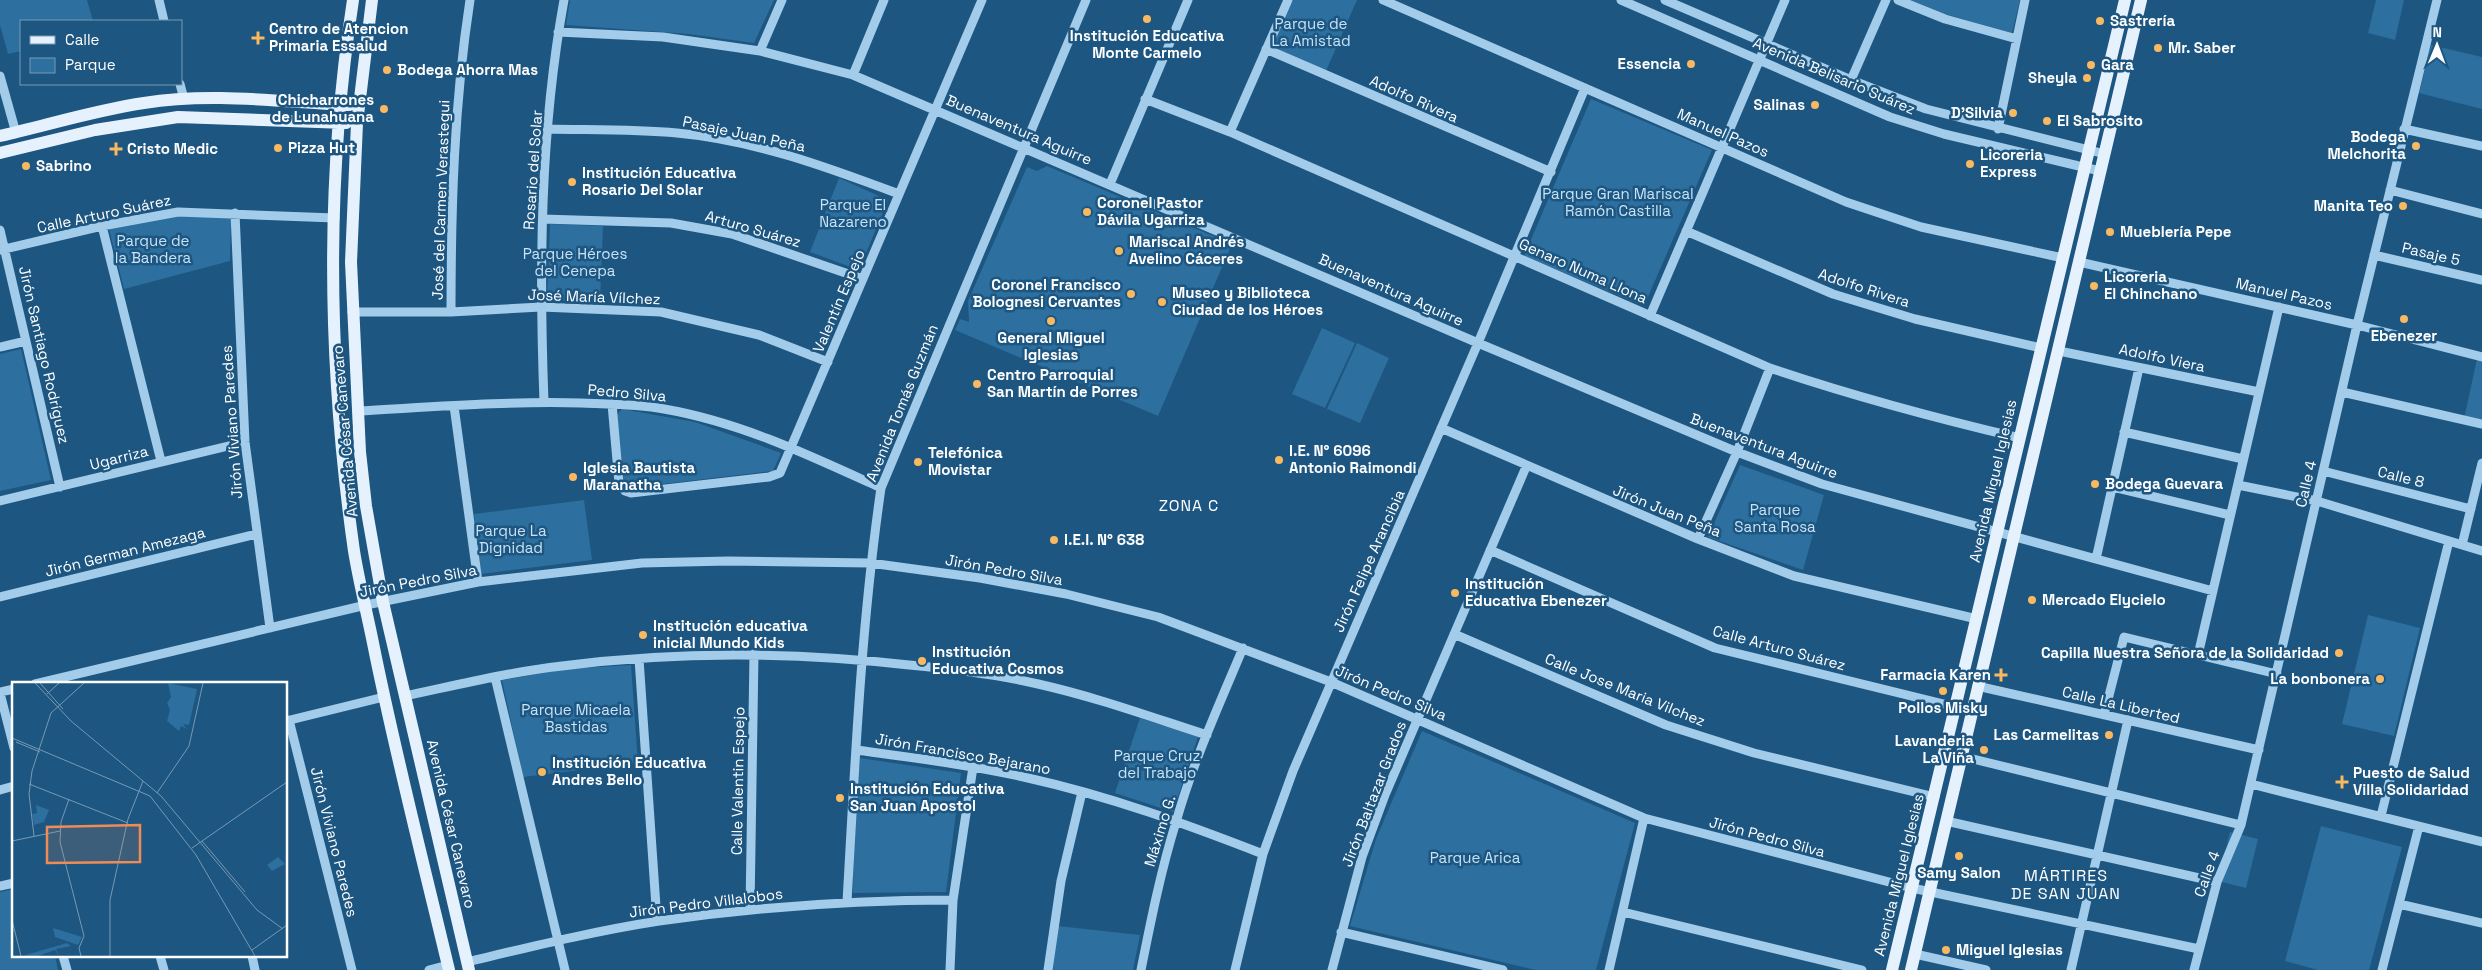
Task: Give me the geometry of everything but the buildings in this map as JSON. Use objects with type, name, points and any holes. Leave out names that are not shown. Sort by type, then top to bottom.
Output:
[{"type":"main road","name":"Avenida César Canevaro","points":[[353,0],[339,122],[332,291],[340,427],[354,553],[384,697],[449,968]]},
{"type":"main road","name":"Avenida César Canevaro","points":[[372,0],[357,123],[351,262],[357,411],[366,506],[383,602],[468,966]]},
{"type":"main road","name":"Avenida Miguel Iglesias","points":[[1892,970],[2125,0]]},
{"type":"main road","points":[[1911,970],[2141,0]]},
{"type":"main road","points":[[0,136],[144,103],[184,99],[359,105]]},
{"type":"main road","points":[[0,153],[95,130],[178,117],[357,123]]},
{"type":"street","points":[[159,0],[164,20]]},
{"type":"street","name":"José del Carmen Verastegui","points":[[451,312],[452,194],[456,108],[470,0]]},
{"type":"street","name":"Rosario del Solar","points":[[544,402],[540,307],[542,219],[548,129],[558,32],[564,0]]},
{"type":"street","points":[[760,51],[782,0]]},
{"type":"street","points":[[853,75],[884,0]]},
{"type":"street","name":"Valentín Espejo","points":[[612,404],[619,483],[624,490],[631,493],[776,476],[780,473],[982,0]]},
{"type":"street","name":"Avenida Tomás Guzmán","points":[[848,902],[861,660],[870,563],[881,488],[1086,0]]},
{"type":"street","points":[[1110,184],[1188,0]]},
{"type":"street","points":[[1230,132],[1288,0]]},
{"type":"street","name":"Manuel Pazos","points":[[1382,0],[1846,202],[1922,227],[2063,258]]},
{"type":"street","name":"Avenida Belisario Suárez","points":[[1621,0],[1890,118],[1944,134],[2100,171]]},
{"type":"street","name":"Avenida Belisario Suárez","points":[[1665,0],[1680,3],[1766,44],[1926,109],[1998,129],[2105,154]]},
{"type":"street","points":[[1650,316],[1785,0]]},
{"type":"street","points":[[1851,80],[1886,0]]},
{"type":"street","points":[[1898,0],[1945,18],[2017,39]]},
{"type":"street","points":[[1998,129],[2025,0]]},
{"type":"street","name":"Calle 4","points":[[2194,970],[2217,882],[2241,825],[2357,325],[2437,0]]},
{"type":"street","name":"Buenaventura Aguirre","points":[[558,32],[663,38],[760,51],[853,75],[1737,452],[1822,484],[2213,591]]},
{"type":"street","name":"Adolfo Rivera","points":[[1266,49],[1551,172]]},
{"type":"street","points":[[0,76],[16,132]]},
{"type":"street","points":[[180,85],[184,99]]},
{"type":"street","name":"Jirón Felipe Arancibia","points":[[1235,970],[1263,854],[1294,771],[1551,172],[1585,88]]},
{"type":"street","name":"Genaro Numa Llona","points":[[1145,99],[1230,132],[1770,368],[1889,406],[2020,438]]},
{"type":"street","name":"Pasaje Juan Peña","points":[[548,129],[678,133],[743,145],[818,163],[899,194]]},
{"type":"street","points":[[2404,129],[2482,146]]},
{"type":"street","points":[[2390,190],[2482,214]]},
{"type":"street","name":"Calle Arturo Suárez","points":[[2,250],[102,226],[178,212],[235,212],[335,218]]},
{"type":"street","name":"Jirón Viviano Paredes","points":[[235,212],[245,442],[270,628]]},
{"type":"street","name":"Arturo Suárez","points":[[542,219],[671,223],[732,234],[863,279]]},
{"type":"street","points":[[102,226],[161,461]]},
{"type":"street","name":"Jirón Santiago Rodríguez","points":[[0,230],[2,250],[26,341],[60,487]]},
{"type":"street","name":"Adolfo Rivera","points":[[1686,231],[1833,294],[1915,319],[2040,348]]},
{"type":"street","name":"Pasaje 5","points":[[2374,255],[2482,280]]},
{"type":"street","name":"Manuel Pazos","points":[[2079,262],[2357,325],[2482,357]]},
{"type":"street","name":"José María Vílchez","points":[[352,312],[451,312],[540,307],[661,312],[759,335],[828,362]]},
{"type":"street","points":[[2198,655],[2279,307]]},
{"type":"street","points":[[0,347],[26,341]]},
{"type":"street","name":"Adolfo Viera","points":[[2059,350],[2259,392]]},
{"type":"street","points":[[1698,539],[1737,452],[1770,368]]},
{"type":"street","points":[[2096,559],[2139,368]]},
{"type":"street","points":[[2342,392],[2482,424]]},
{"type":"street","name":"Pedro Silva","points":[[357,411],[544,402],[663,408],[721,422],[791,448],[881,488]]},
{"type":"street","points":[[454,406],[478,582]]},
{"type":"street","name":"Jirón Juan Peña","points":[[1441,428],[1526,467],[1698,539],[1794,576],[1977,618]]},
{"type":"street","points":[[2124,432],[2243,459]]},
{"type":"street","name":"Ugarriza","points":[[0,502],[161,461],[245,442]]},
{"type":"street","points":[[2462,545],[2482,463]]},
{"type":"street","name":"Jirón Baltazar Grados","points":[[1332,970],[1362,857],[1418,719],[1526,467]]},
{"type":"street","name":"Calle 8","points":[[2323,471],[2471,509]]},
{"type":"street","points":[[2238,485],[2317,501],[2482,550]]},
{"type":"street","points":[[2113,487],[2230,515]]},
{"type":"street","name":"Jirón German Amezaga","points":[[0,597],[256,534]]},
{"type":"street","points":[[2381,816],[2449,541]]},
{"type":"street","name":"Calle Arturo Suárez","points":[[1490,550],[1715,648],[1956,707]]},
{"type":"street","name":"Jirón Pedro Silva","points":[[43,682],[366,605],[478,582],[642,564],[728,561],[870,563],[980,578],[1066,594],[1158,617],[1331,682],[1644,818],[1912,888],[2199,949]]},
{"type":"street","name":"Calle Jose Maria Vilchez","points":[[1454,634],[1666,725],[1754,753],[1935,796]]},
{"type":"street","points":[[2104,715],[2124,636],[2277,674]]},
{"type":"street","name":"Máximo G.","points":[[1141,970],[1161,877],[1176,820],[1207,735],[1243,648]]},
{"type":"street","points":[[405,696],[495,677],[561,666],[639,659],[754,654],[861,660],[964,671],[1037,684],[1088,696],[1207,735]]},
{"type":"street","name":"Calle Valentin Espejo","points":[[750,909],[754,654]]},
{"type":"street","points":[[639,659],[657,922]]},
{"type":"street","points":[[495,677],[565,970]]},
{"type":"street","name":"Calle La Liberted","points":[[1977,686],[2259,750]]},
{"type":"street","points":[[0,692],[12,740]]},
{"type":"street","points":[[288,720],[384,697]]},
{"type":"street","name":"Jirón Viviano Paredes","points":[[288,720],[352,970]]},
{"type":"street","points":[[2071,970],[2128,720]]},
{"type":"street","name":"Jirón Francisco Bejarano","points":[[856,750],[973,767],[1082,792],[1176,820],[1263,854]]},
{"type":"street","points":[[1962,756],[2241,825]]},
{"type":"street","points":[[950,970],[953,900],[973,767]]},
{"type":"street","points":[[2251,784],[2482,842]]},
{"type":"street","points":[[1048,970],[1060,880],[1082,792]]},
{"type":"street","points":[[1609,970],[1644,818]]},
{"type":"street","points":[[1946,821],[2217,882]]},
{"type":"street","points":[[2382,970],[2419,826]]},
{"type":"street","name":"Jirón Pedro Villalobos","points":[[468,966],[557,940],[657,922],[750,909],[848,902],[953,900]]},
{"type":"street","points":[[2398,904],[2482,923]]},
{"type":"street","points":[[1623,912],[1862,970]]},
{"type":"street","points":[[1342,932],[1503,970]]},
{"type":"street","points":[[1915,954],[1986,970]]},
{"type":"street","points":[[429,970],[449,968]]},
{"type":"green space","points":[[0,0],[87,0],[93,20],[20,20],[20,51],[8,54],[0,25]]},
{"type":"green space","points":[[570,0],[774,0],[754,43],[689,34],[566,25]]},
{"type":"green space","name":"Parque de La Amistad","points":[[1293,0],[1357,0],[1326,71],[1272,48]]},
{"type":"green space","points":[[1910,0],[2020,0],[2012,33],[1945,14]]},
{"type":"green space","points":[[2376,0],[2404,0],[2395,40],[2368,33]]},
{"type":"green space","points":[[2431,45],[2482,57],[2482,109],[2419,93]]},
{"type":"green space","name":"Parque Gran Mariscal Ramón Castilla","points":[[1591,99],[1712,150],[1644,306],[1524,256]]},
{"type":"green space","points":[[1047,166],[1232,244],[1158,416],[955,330],[960,319],[969,322],[968,301],[1027,167],[1037,171]]},
{"type":"green space","name":"Parque El Nazareno","points":[[839,178],[888,200],[859,270],[810,252]]},
{"type":"green space","name":"Parque de la Bandera","points":[[198,215],[231,218],[230,261],[124,289],[109,229],[161,217]]},
{"type":"green space","name":"Parque Héroes del Cenepa","points":[[550,224],[603,226],[600,302],[547,300]]},
{"type":"green space","points":[[1322,328],[1355,343],[1325,408],[1292,394]]},
{"type":"green space","points":[[1357,343],[1389,358],[1360,423],[1327,409]]},
{"type":"green space","points":[[21,349],[51,480],[0,491],[0,354]]},
{"type":"green space","points":[[2477,359],[2482,360],[2482,423],[2464,419]]},
{"type":"green space","points":[[622,409],[695,422],[781,453],[773,471],[629,488],[624,483],[616,416]]},
{"type":"green space","name":"Parque Santa Rosa","points":[[1740,465],[1824,495],[1803,570],[1708,537]]},
{"type":"green space","name":"Parque La Dignidad","points":[[584,500],[592,560],[481,574],[474,514]]},
{"type":"green space","name":"La bonbonera","points":[[2368,615],[2420,628],[2394,736],[2342,724]]},
{"type":"green space","name":"Parque Micaela Bastidas","points":[[631,665],[638,763],[523,777],[502,680],[567,669]]},
{"type":"green space","name":"Parque Cruz del Trabajo","points":[[1140,718],[1198,737],[1173,812],[1115,793]]},
{"type":"green space","name":"Parque Arica","points":[[1422,731],[1635,823],[1596,970],[1536,970],[1350,926],[1376,839]]},
{"type":"green space","points":[[860,758],[961,773],[946,892],[853,893],[854,831]]},
{"type":"green space","points":[[2321,826],[2402,847],[2369,970],[2318,970],[2285,961]]},
{"type":"green space","points":[[2230,832],[2258,839],[2246,888],[2218,881]]},
{"type":"green space","points":[[12,889],[12,958],[55,958],[58,970],[0,970],[0,892]]},
{"type":"green space","points":[[1058,926],[1140,935],[1133,970],[1052,970]]},
{"type":"place","name":"Institución Educativa Monte Carmelo","points":[[1147,19]]},
{"type":"place","name":"Sastrería","points":[[2100,21]]},
{"type":"place","name":"Centro de Atencion Primaria Essalud","points":[[258,38]]},
{"type":"place","name":"Mr. Saber","points":[[2158,48]]},
{"type":"place","name":"Essencia","points":[[1691,64]]},
{"type":"place","name":"Gara","points":[[2091,65]]},
{"type":"place","name":"Bodega Ahorra Mas","points":[[387,70]]},
{"type":"place","name":"Sheyla","points":[[2087,78]]},
{"type":"place","name":"Salinas","points":[[1815,105]]},
{"type":"place","name":"Chicharrones de Lunahuana","points":[[384,109]]},
{"type":"place","name":"D'Silvia","points":[[2013,113]]},
{"type":"place","name":"El Sabrosito","points":[[2047,121]]},
{"type":"place","name":"Bodega Melchorita","points":[[2416,146]]},
{"type":"place","name":"Pizza Hut","points":[[278,148]]},
{"type":"place","name":"Cristo Medic","points":[[116,149]]},
{"type":"place","name":"Licoreria Express","points":[[1970,164]]},
{"type":"place","name":"Sabrino","points":[[26,166]]},
{"type":"place","name":"Institución Educativa Rosario Del Solar","points":[[572,182]]},
{"type":"place","name":"Manita Teo","points":[[2403,206]]},
{"type":"place","name":"Coronel Pastor Dávila Ugarriza","points":[[1087,212]]},
{"type":"place","name":"Mueblería Pepe","points":[[2110,232]]},
{"type":"place","name":"Mariscal Andrés Avelino Cáceres","points":[[1119,251]]},
{"type":"place","name":"Licoreria El Chinchano","points":[[2094,286]]},
{"type":"place","name":"Coronel Francisco Bolognesi Cervantes","points":[[1131,294]]},
{"type":"place","name":"Museo y Biblioteca Ciudad de los Héroes","points":[[1162,302]]},
{"type":"place","name":"Ebenezer","points":[[2404,319]]},
{"type":"place","name":"General Miguel Iglesias","points":[[1051,321]]},
{"type":"place","name":"Centro Parroquial San Martín de Porres","points":[[977,384]]},
{"type":"place","name":"I.E. N° 6096 Antonio Raimondi","points":[[1279,460]]},
{"type":"place","name":"Telefónica Movistar","points":[[918,462]]},
{"type":"place","name":"Iglesia Bautista Maranatha","points":[[573,477]]},
{"type":"place","name":"Bodega Guevara","points":[[2095,484]]},
{"type":"place","name":"I.E.I. N° 638","points":[[1054,540]]},
{"type":"place","name":"Institución Educativa Ebenezer","points":[[1455,593]]},
{"type":"place","name":"Mercado Elycielo","points":[[2032,600]]},
{"type":"place","name":"Institución educativa inicial Mundo Kids","points":[[643,635]]},
{"type":"place","name":"Capilla Nuestra Señora de la Solidaridad","points":[[2339,653]]},
{"type":"place","name":"Institución Educativa Cosmos","points":[[922,661]]},
{"type":"place","name":"Farmacia Karen","points":[[2001,675]]},
{"type":"place","name":"La bonbonera","points":[[2380,679]]},
{"type":"place","name":"Pollos Misky","points":[[1943,691]]},
{"type":"place","name":"Las Carmelitas","points":[[2109,735]]},
{"type":"place","name":"Lavanderia La Viña","points":[[1984,750]]},
{"type":"place","name":"Institución Educativa Andres Bello","points":[[542,772]]},
{"type":"place","name":"Puesto de Salud Villa Solidaridad","points":[[2342,782]]},
{"type":"place","name":"Institución Educativa San Juan Apostol","points":[[840,798]]},
{"type":"place","name":"Samy Salon","points":[[1959,856]]},
{"type":"place","name":"Miguel Iglesias","points":[[1946,950]]},
{"type":"district","name":"ZONA C","points":[[1189,505]]},
{"type":"district","name":"MÁRTIRES DE SAN JUAN","points":[[2066,884]]}]
